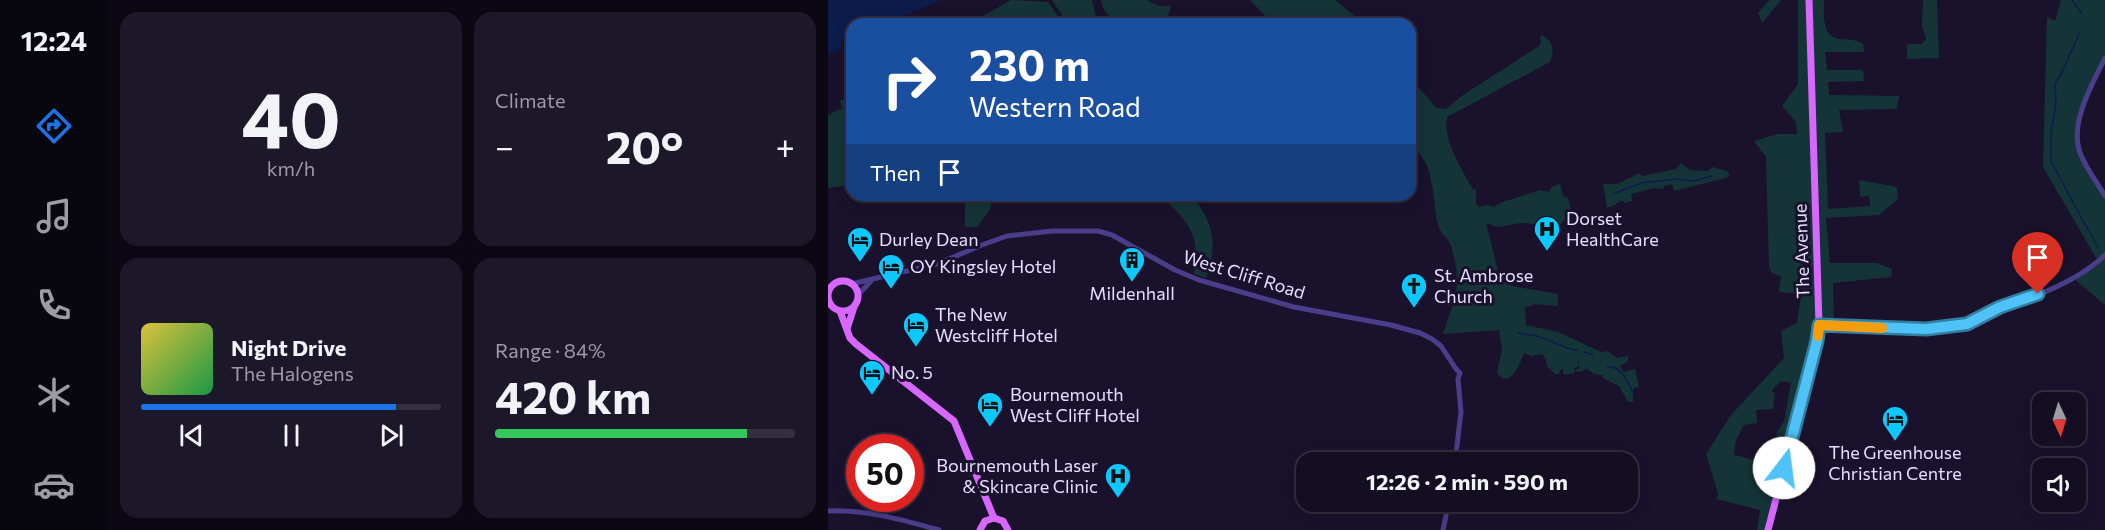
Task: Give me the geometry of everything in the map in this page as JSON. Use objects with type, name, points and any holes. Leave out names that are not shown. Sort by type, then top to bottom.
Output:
[{"type":"main road","name":"The Avenue","points":[[1768,530],[1817,341],[1819,325],[1809,0]]},
{"type":"main road","points":[[847,328],[858,295],[851,284],[841,282],[830,287],[828,298],[832,306],[840,311],[850,338],[954,421],[994,518]]},
{"type":"main road","points":[[840,311],[854,307]]},
{"type":"main road","points":[[980,530],[985,521],[994,518],[1003,521],[1008,530]]},
{"type":"street","points":[[2105,58],[2085,98],[2078,137],[2081,156],[2105,196]]},
{"type":"street","name":"West Cliff Road","points":[[851,284],[937,264],[1007,236],[1052,231],[1098,231],[1112,235],[1175,270],[1204,281],[1294,308],[1397,326],[1432,339],[1441,346],[1460,373],[1458,379],[1460,421],[1456,452]]},
{"type":"street","points":[[1819,325],[1926,329],[1967,324],[2000,307],[2050,289],[2096,264],[2105,255]]},
{"type":"street","points":[[858,295],[872,280]]},
{"type":"street","points":[[828,511],[860,512],[939,530]]},
{"type":"street","points":[[1443,530],[1447,512]]},
{"type":"green space","points":[[1011,0],[1048,2],[1060,18],[980,18]]},
{"type":"green space","points":[[1052,0],[1092,0],[1097,18],[1064,18]]},
{"type":"green space","points":[[1101,0],[1147,0],[1159,6],[1171,6],[1166,18],[1113,18],[1104,10]]},
{"type":"green space","points":[[1250,0],[1335,0],[1357,18],[1267,18]]},
{"type":"green space","points":[[1769,0],[1781,0],[1762,23],[1758,13]]},
{"type":"green space","points":[[1798,0],[1824,0],[1824,18],[1829,34],[1840,39],[1860,42],[1863,44],[1864,52],[1825,52],[1827,70],[1863,70],[1864,81],[1828,82],[1829,95],[1899,96],[1897,109],[1839,110],[1843,132],[1825,133],[1828,209],[1870,206],[1869,196],[1860,197],[1859,180],[1897,187],[1898,199],[1879,215],[1826,218],[1830,263],[1877,263],[1892,269],[1891,277],[1833,283],[1834,325],[1820,325],[1768,530],[1757,530],[1760,510],[1717,499],[1718,493],[1706,454],[1731,415],[1784,358],[1781,331],[1797,323],[1801,294],[1779,292],[1781,276],[1772,273],[1769,267],[1766,157],[1754,141],[1777,134],[1797,134],[1796,122],[1782,106],[1798,84]],"holes":[[[1781,381],[1791,383],[1784,421],[1777,432],[1770,464],[1734,455],[1736,440],[1744,425],[1757,423],[1756,410],[1773,409],[1775,393],[1772,392]]]},
{"type":"green space","points":[[1923,0],[1937,0],[1939,58],[1907,59],[1907,44],[1922,44],[1926,38],[1922,26]]},
{"type":"green space","points":[[2061,0],[2105,0],[2105,58],[2081,111],[2078,147],[2105,196],[2105,305],[2072,277],[2098,261],[2043,167],[2047,17],[2055,21]]},
{"type":"green space","points":[[1542,35],[1549,40],[1552,47],[1550,62],[1447,117],[1448,136],[1459,164],[1473,190],[1476,189],[1476,204],[1479,207],[1487,205],[1494,207],[1540,190],[1549,192],[1552,187],[1560,183],[1563,196],[1568,198],[1572,215],[1559,225],[1544,227],[1521,223],[1498,227],[1486,223],[1499,275],[1512,286],[1558,294],[1558,306],[1534,304],[1525,307],[1526,325],[1558,332],[1601,352],[1608,351],[1617,358],[1629,356],[1627,362],[1620,366],[1624,372],[1635,369],[1639,387],[1633,388],[1633,402],[1628,402],[1619,386],[1603,378],[1603,375],[1594,374],[1586,368],[1583,371],[1574,372],[1580,367],[1578,363],[1580,359],[1577,362],[1579,366],[1575,368],[1573,375],[1571,371],[1571,374],[1563,374],[1563,369],[1559,374],[1555,374],[1547,366],[1542,354],[1532,356],[1524,353],[1513,374],[1507,379],[1502,378],[1497,373],[1502,350],[1499,330],[1443,334],[1456,294],[1456,271],[1450,244],[1439,227],[1429,171],[1416,150],[1416,84],[1436,108],[1446,109],[1463,95],[1539,46]]},
{"type":"green space","points":[[846,97],[846,186],[828,188],[828,115],[842,108],[840,101]]},
{"type":"green space","points":[[1681,163],[1690,170],[1708,171],[1712,167],[1727,171],[1730,175],[1674,191],[1672,184],[1664,186],[1664,189],[1654,188],[1631,194],[1632,201],[1624,203],[1620,201],[1607,208],[1603,184],[1617,184],[1640,173],[1642,176],[1676,169]]},
{"type":"green space","points":[[965,201],[992,201],[989,211],[977,227],[965,227]]},
{"type":"green space","points":[[1196,201],[1205,215],[1213,244],[1206,278],[1194,274],[1196,248],[1193,235],[1185,221],[1168,202]]},
{"type":"water","points":[[828,0],[941,0],[898,18],[846,18],[846,38],[840,41],[843,47],[828,55]]},
{"type":"waterway","points":[[2072,0],[2082,14]]},
{"type":"waterway","points":[[2080,32],[2055,84],[2056,102],[2051,134],[2051,161],[2098,247]]},
{"type":"waterway","points":[[1613,194],[1641,183],[1677,179],[1694,181],[1712,176]]},
{"type":"waterway","points":[[1518,333],[1537,336],[1578,350]]},
{"type":"waterway","points":[[1584,352],[1593,355]]},
{"type":"waterway","points":[[1607,367],[1621,372],[1633,393]]},
{"type":"slow traffic","points":[[1818,336],[1819,325],[1882,328]]},
{"type":"place","name":"Dorset HealthCare","points":[[1547,252]]},
{"type":"place","name":"Durley Dean","points":[[860,263]]},
{"type":"place","name":"Mildenhall","points":[[1132,283]]},
{"type":"place","name":"OY Kingsley Hotel","points":[[891,290]]},
{"type":"place","name":"St. Ambrose Church","points":[[1414,309]]},
{"type":"place","name":"The New Westcliff Hotel","points":[[916,348]]},
{"type":"place","name":"No. 5","points":[[872,396]]},
{"type":"place","name":"Bournemouth West Cliff Hotel","points":[[990,428]]},
{"type":"place","name":"The Greenhouse Christian Centre","points":[[1895,442]]},
{"type":"place","name":"Bournemouth Laser & Skincare Clinic","points":[[1118,499]]},
{"type":"route","points":[[1784,468],[1817,341],[1819,325],[1926,329],[1967,324],[2000,307],[2038,294]]}]
